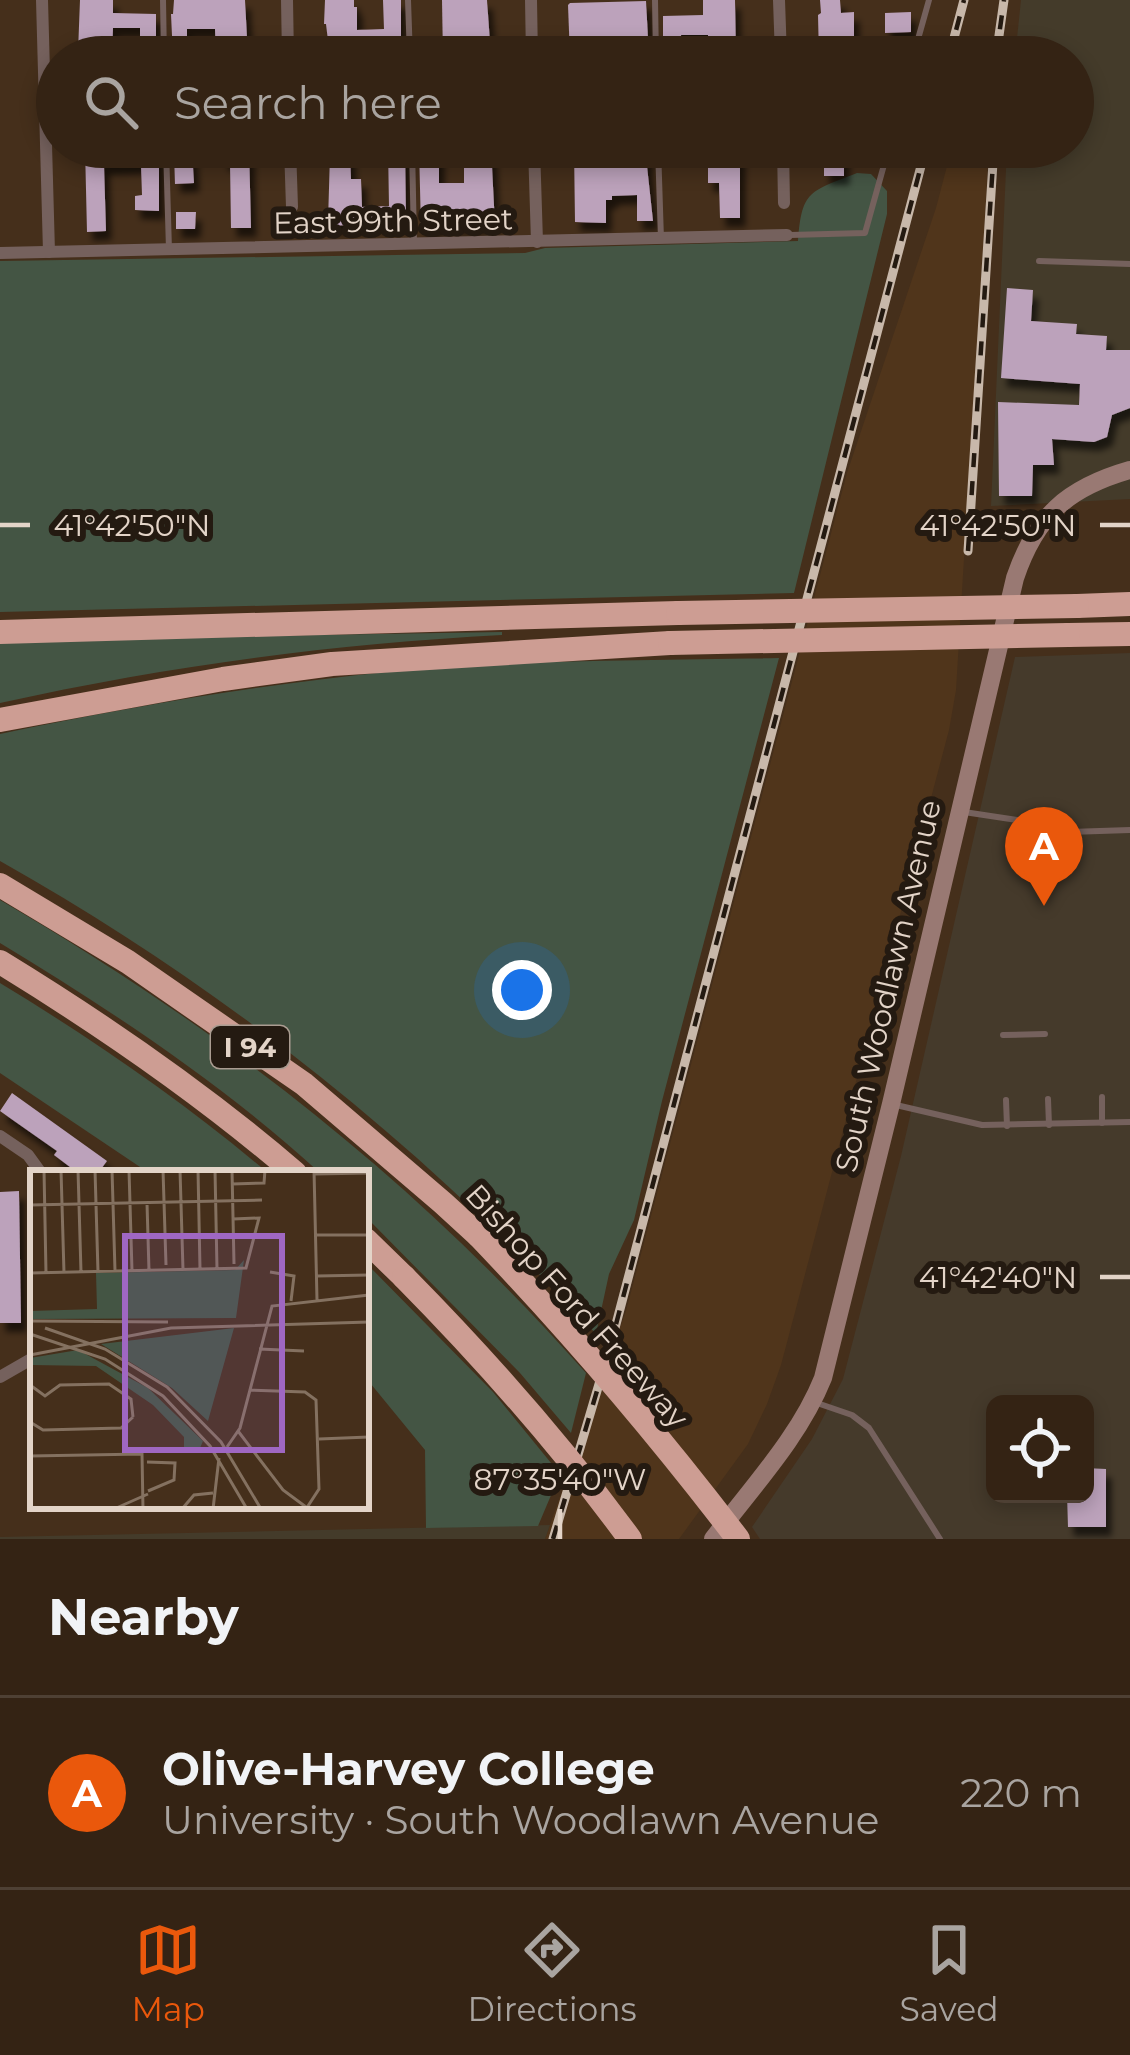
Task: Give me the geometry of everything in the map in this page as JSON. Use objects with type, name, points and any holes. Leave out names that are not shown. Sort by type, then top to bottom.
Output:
[{"type":"highway","points":[[0,632],[1130,604]]},
{"type":"highway","points":[[0,720],[332,664],[670,644],[1130,634]]},
{"type":"highway","name":"Bishop Ford Freeway","points":[[0,885],[128,962],[304,1084],[443,1203],[619,1389],[738,1539]]},
{"type":"highway","name":"I 94","points":[[0,962],[175,1077],[291,1170]]},
{"type":"highway","points":[[369,1243],[519,1398],[630,1539]]},
{"type":"street","points":[[42,0],[43,36]]},
{"type":"street","points":[[286,0],[287,36]]},
{"type":"street","points":[[531,0],[532,36]]},
{"type":"street","points":[[779,0],[780,36]]},
{"type":"street","points":[[47,168],[49,252]]},
{"type":"street","points":[[291,168],[292,207]]},
{"type":"street","points":[[535,168],[537,242]]},
{"type":"street","points":[[783,168],[784,203]]},
{"type":"street","name":"East 99th Street","points":[[0,254],[787,235]]},
{"type":"street","name":"South Woodlawn Avenue","points":[[713,1539],[814,1402],[1025,549],[1058,504],[1101,478],[1130,470]]},
{"type":"street","points":[[0,1136],[28,1155],[39,1170]]},
{"type":"street","points":[[0,1377],[30,1360]]},
{"type":"lane","points":[[163,0],[164,36]]},
{"type":"lane","points":[[408,0],[409,36]]},
{"type":"lane","points":[[655,0],[656,36]]},
{"type":"lane","points":[[920,36],[929,0]]},
{"type":"lane","points":[[167,168],[169,250]]},
{"type":"lane","points":[[412,168],[414,244]]},
{"type":"lane","points":[[659,168],[661,238]]},
{"type":"lane","points":[[787,235],[865,233],[883,168]]},
{"type":"lane","points":[[1039,261],[1130,264]]},
{"type":"lane","points":[[960,811],[1017,820],[1039,833],[1130,830]]},
{"type":"lane","points":[[1004,1035],[1045,1034]]},
{"type":"lane","points":[[1102,1097],[1102,1123]]},
{"type":"lane","points":[[1048,1099],[1049,1124]]},
{"type":"lane","points":[[1006,1100],[1007,1126]]},
{"type":"lane","points":[[891,1104],[1007,1126],[1130,1123]]},
{"type":"lane","points":[[814,1402],[852,1415],[869,1428],[940,1539]]},
{"type":"shaded area","points":[[1021,0],[1130,0],[1130,499],[991,506],[1006,168],[1094,168],[1094,36],[1017,36]]},
{"type":"shaded area","points":[[946,168],[988,168],[956,690],[781,1365],[748,1444],[679,1539],[545,1539],[626,1311],[847,473]]},
{"type":"shaded area","points":[[1130,653],[1130,1539],[760,1539],[752,1527],[812,1439],[843,1379],[901,1156],[1015,657]]},
{"type":"shaded area","points":[[550,1525],[545,1539],[0,1539],[0,1537]]},
{"type":"green space","points":[[857,173],[871,174],[887,191],[887,214],[794,593],[0,612],[0,261],[525,253],[545,248],[798,241],[802,211],[811,195]]},
{"type":"green space","points":[[502,632],[250,658],[0,703],[0,640]]},
{"type":"green space","points":[[779,658],[634,1220],[609,1274],[596,1334],[461,1198],[317,1074],[163,962],[0,861],[0,734],[193,698],[387,672],[534,663]]},
{"type":"green space","points":[[0,900],[162,1002],[312,1112],[384,1172],[453,1235],[586,1373],[571,1433],[520,1373],[369,1220],[369,1170],[316,1170],[166,1050],[0,943]]},
{"type":"green space","points":[[0,983],[138,1073],[264,1170],[145,1170],[0,1073]]},
{"type":"green space","points":[[369,1266],[493,1392],[560,1474],[538,1526],[426,1528],[425,1450],[369,1382]]},
{"type":"building","points":[[80,0],[113,0],[113,13],[156,14],[156,36],[140,36],[140,28],[113,28],[113,36],[79,36]]},
{"type":"building","points":[[174,0],[245,0],[247,36],[215,36],[215,29],[187,29],[187,36],[172,36]]},
{"type":"building","points":[[325,0],[354,0],[357,30],[384,29],[383,0],[401,0],[401,36],[327,36]]},
{"type":"building","points":[[442,0],[487,0],[490,36],[443,36]]},
{"type":"building","points":[[703,0],[735,0],[736,36],[663,36],[663,16],[703,15]]},
{"type":"building","points":[[820,0],[840,0],[841,13],[854,12],[854,36],[818,36]]},
{"type":"building","points":[[646,1],[648,36],[569,36],[570,3]]},
{"type":"building","points":[[911,12],[911,32],[885,33],[885,13]]},
{"type":"building","points":[[85,168],[104,168],[106,231],[87,232]]},
{"type":"building","points":[[141,168],[159,168],[159,211],[135,210],[135,196],[142,195]]},
{"type":"building","points":[[174,168],[193,168],[194,183],[175,184]]},
{"type":"building","points":[[230,168],[250,168],[251,228],[231,228]]},
{"type":"building","points":[[330,168],[351,168],[351,179],[361,179],[362,207],[389,206],[388,168],[405,168],[406,221],[331,226]]},
{"type":"building","points":[[420,168],[439,168],[439,183],[464,183],[464,168],[492,168],[495,225],[421,229]]},
{"type":"building","points":[[574,168],[647,168],[653,221],[637,221],[637,195],[606,200],[606,223],[575,222]]},
{"type":"building","points":[[708,168],[740,168],[740,218],[720,218],[719,183],[708,183]]},
{"type":"building","points":[[824,168],[844,168],[844,176],[824,176]]},
{"type":"building","points":[[176,212],[196,212],[195,229],[176,229]]},
{"type":"building","points":[[1007,288],[1033,290],[1031,321],[1077,324],[1076,334],[1107,336],[1106,350],[1130,350],[1130,408],[1112,415],[1107,437],[1094,442],[1052,439],[1054,465],[1033,465],[1032,496],[999,496],[998,402],[1079,405],[1080,384],[1001,378]]},
{"type":"building","points":[[12,1093],[107,1161],[100,1170],[74,1170],[54,1155],[57,1151],[0,1111]]},
{"type":"building","points":[[19,1191],[21,1323],[0,1323],[0,1192]]},
{"type":"building","points":[[1094,1468],[1106,1469],[1106,1527],[1068,1527],[1067,1503],[1094,1503]]},
{"type":"railway","points":[[955,36],[964,0]]},
{"type":"railway","points":[[999,36],[1004,0]]},
{"type":"railway","points":[[553,1539],[610,1347],[920,168]]},
{"type":"railway","points":[[968,551],[993,168]]},
{"type":"place","name":"Olive-Harvey College","points":[[1044,906]]}]
